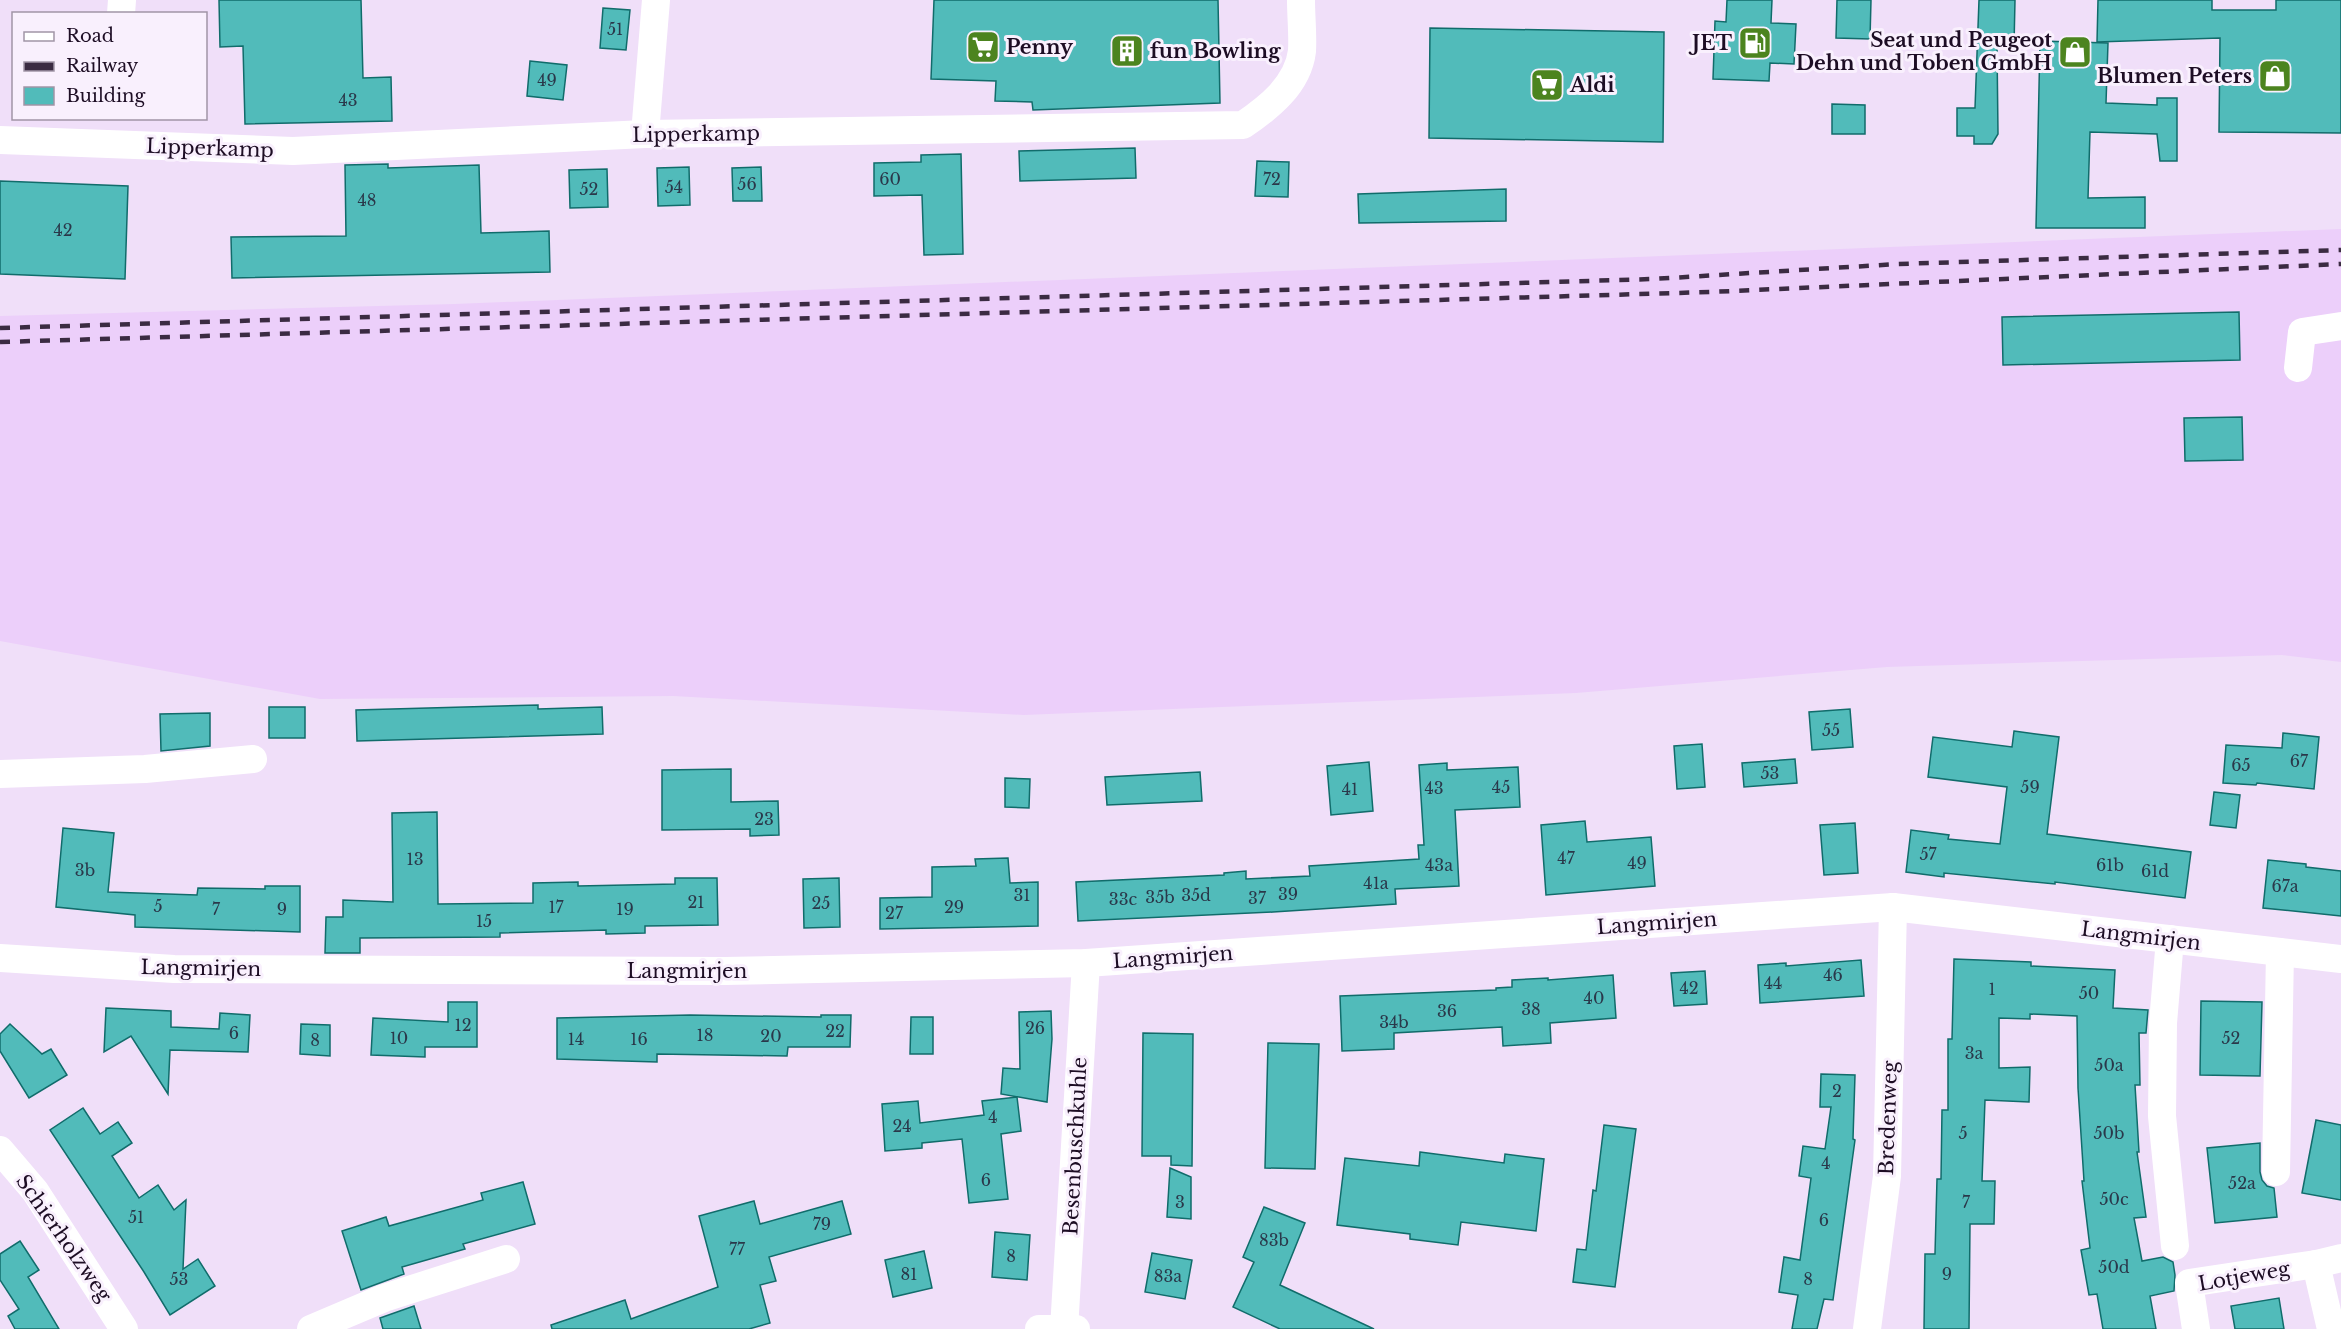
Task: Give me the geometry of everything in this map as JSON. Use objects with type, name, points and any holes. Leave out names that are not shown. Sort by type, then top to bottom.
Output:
[{"type":"street","points":[[645,134],[656,0]]},
{"type":"street","name":"Lipperkamp","points":[[0,140],[111,131],[293,151],[645,134],[1243,125],[1271,106],[1295,75],[1302,53],[1301,0]]},
{"type":"street","points":[[2298,368],[2302,332],[2341,326]]},
{"type":"street","points":[[0,774],[145,769],[253,759]]},
{"type":"street","name":"Langmirjen","points":[[0,958],[174,969],[725,971],[1086,963],[1893,907],[2341,959]]},
{"type":"street","name":"Bredenweg","points":[[1867,1329],[1887,1176],[1893,907]]},
{"type":"street","points":[[2170,939],[2163,1023],[2162,1116],[2175,1246]]},
{"type":"street","points":[[2276,1172],[2280,952]]},
{"type":"street","name":"Besenbuschkuhle","points":[[1061,1329],[1086,963]]},
{"type":"street","name":"Schierholzweg","points":[[0,1150],[35,1191],[124,1329]]},
{"type":"street","points":[[311,1329],[384,1298],[506,1259]]},
{"type":"street","points":[[2329,1261],[2331,1329]]},
{"type":"street","name":"Lotjeweg","points":[[2196,1329],[2189,1283],[2329,1261]]},
{"type":"shaded area","points":[[2341,229],[2341,662],[2282,655],[1887,667],[1576,693],[1024,715],[673,696],[320,699],[0,641],[0,316],[455,304]]},
{"type":"building","points":[[219,0],[361,0],[363,78],[391,77],[392,121],[245,124],[243,46],[220,47]]},
{"type":"building","name":"fun Bowling","points":[[934,0],[1218,0],[1220,103],[1033,110],[1032,102],[995,101],[996,81],[931,79]]},
{"type":"building","name":"JET","points":[[1727,0],[1772,0],[1771,23],[1796,24],[1794,64],[1770,63],[1769,81],[1713,79],[1715,21],[1726,22]]},
{"type":"building","points":[[1837,0],[1871,0],[1870,39],[1836,38]]},
{"type":"building","points":[[1979,0],[2015,0],[2014,46],[1997,46],[1998,134],[1992,144],[1974,144],[1974,136],[1957,136],[1957,108],[1975,108]]},
{"type":"building","points":[[2098,0],[2212,0],[2212,10],[2276,10],[2276,0],[2341,0],[2341,133],[2219,132],[2220,38],[2097,42]]},
{"type":"building","points":[[603,8],[630,10],[626,50],[600,48]]},
{"type":"building","name":"Aldi","points":[[1430,28],[1664,32],[1663,142],[1429,138]]},
{"type":"building","points":[[2040,41],[2108,43],[2106,103],[2157,105],[2157,98],[2177,98],[2177,161],[2160,161],[2157,134],[2090,132],[2088,198],[2145,197],[2145,228],[2036,228]]},
{"type":"building","points":[[530,61],[567,65],[563,100],[527,96]]},
{"type":"building","points":[[1832,104],[1865,105],[1865,134],[1832,134]]},
{"type":"building","points":[[1135,148],[1136,178],[1020,181],[1019,151]]},
{"type":"building","points":[[961,154],[963,254],[924,255],[922,195],[874,196],[874,163],[921,162],[921,155]]},
{"type":"building","points":[[1257,161],[1289,162],[1288,197],[1255,196]]},
{"type":"building","points":[[388,164],[388,168],[479,165],[481,233],[549,231],[550,272],[232,278],[231,237],[346,236],[345,165]]},
{"type":"building","points":[[689,167],[690,205],[658,206],[657,168]]},
{"type":"building","points":[[761,167],[762,201],[733,201],[732,168]]},
{"type":"building","points":[[607,169],[608,207],[570,208],[569,170]]},
{"type":"building","points":[[0,181],[128,186],[125,279],[0,274]]},
{"type":"building","points":[[1506,189],[1506,221],[1359,223],[1358,194]]},
{"type":"building","points":[[2239,312],[2240,360],[2003,365],[2002,317]]},
{"type":"building","points":[[2242,417],[2243,460],[2185,461],[2184,418]]},
{"type":"building","points":[[538,705],[538,709],[602,707],[603,734],[357,741],[356,710]]},
{"type":"building","points":[[269,707],[305,707],[305,738],[269,738]]},
{"type":"building","points":[[1850,709],[1853,747],[1812,750],[1809,712]]},
{"type":"building","points":[[210,713],[210,746],[161,751],[160,714]]},
{"type":"building","points":[[2014,731],[2059,737],[2047,834],[2191,852],[2185,898],[2055,882],[2055,884],[1944,873],[1944,877],[1906,872],[1911,830],[1949,835],[1948,839],[2000,844],[2007,787],[1928,777],[1933,737],[2012,747]]},
{"type":"building","points":[[2283,733],[2319,737],[2314,789],[2257,783],[2256,785],[2223,783],[2226,745],[2282,748]]},
{"type":"building","points":[[1702,744],[1705,787],[1677,789],[1674,746]]},
{"type":"building","points":[[1795,759],[1797,783],[1744,787],[1742,763]]},
{"type":"building","points":[[1369,762],[1373,811],[1331,815],[1327,766]]},
{"type":"building","points":[[1447,763],[1447,770],[1518,767],[1520,807],[1455,810],[1459,886],[1395,889],[1396,904],[1078,921],[1076,882],[1224,875],[1224,873],[1246,871],[1246,879],[1310,876],[1309,866],[1419,859],[1418,845],[1424,845],[1419,765]]},
{"type":"building","points":[[731,769],[731,802],[778,801],[779,835],[750,836],[750,829],[662,830],[662,770]]},
{"type":"building","points":[[1200,772],[1202,801],[1107,805],[1105,777]]},
{"type":"building","points":[[1005,778],[1030,779],[1029,808],[1005,807]]},
{"type":"building","points":[[2214,792],[2240,795],[2236,828],[2210,825]]},
{"type":"building","points":[[437,812],[438,904],[533,903],[533,883],[578,882],[578,886],[675,884],[675,878],[717,878],[718,925],[645,926],[645,933],[606,934],[606,930],[500,933],[500,937],[360,938],[360,953],[325,953],[326,917],[343,917],[343,900],[393,902],[392,813]]},
{"type":"building","points":[[1585,821],[1587,842],[1651,837],[1655,886],[1546,895],[1541,825]]},
{"type":"building","points":[[1855,823],[1858,873],[1824,875],[1820,825]]},
{"type":"building","points":[[63,828],[114,833],[108,892],[197,895],[198,888],[265,889],[265,886],[300,886],[300,932],[135,927],[135,915],[56,907]]},
{"type":"building","points":[[1008,858],[1010,883],[1038,882],[1038,926],[880,929],[880,898],[932,897],[932,867],[976,866],[975,859]]},
{"type":"building","points":[[2268,860],[2341,871],[2341,916],[2263,908]]},
{"type":"building","points":[[839,878],[840,927],[804,928],[803,879]]},
{"type":"building","points":[[1954,959],[2031,962],[2031,966],[2115,970],[2113,1008],[2148,1010],[2146,1033],[2139,1033],[2140,1085],[2135,1085],[2139,1152],[2137,1152],[2146,1217],[2134,1218],[2142,1261],[2163,1257],[2173,1262],[2175,1275],[2174,1291],[2150,1296],[2156,1329],[2103,1329],[2097,1294],[2089,1295],[2081,1250],[2090,1248],[2082,1181],[2084,1181],[2078,1088],[2077,1016],[2030,1014],[2030,1019],[1999,1018],[1999,1068],[2030,1067],[2029,1102],[1985,1100],[1982,1181],[1995,1181],[1994,1224],[1970,1224],[1969,1329],[1924,1329],[1925,1254],[1935,1254],[1937,1179],[1941,1179],[1942,1110],[1948,1110],[1948,1039],[1952,1039]]},
{"type":"building","points":[[1861,960],[1864,996],[1760,1003],[1758,965],[1786,963],[1786,966]]},
{"type":"building","points":[[1705,971],[1707,1004],[1674,1006],[1671,973]]},
{"type":"building","points":[[1613,975],[1616,1018],[1550,1023],[1551,1043],[1503,1046],[1502,1027],[1394,1033],[1394,1049],[1342,1051],[1340,996],[1496,990],[1496,988],[1512,987],[1512,980]]},
{"type":"building","points":[[2201,1001],[2262,1002],[2260,1076],[2200,1075]]},
{"type":"building","points":[[448,1002],[477,1002],[477,1047],[425,1047],[425,1057],[371,1055],[373,1018],[448,1022]]},
{"type":"building","points":[[106,1008],[171,1011],[171,1027],[219,1029],[220,1013],[250,1015],[248,1052],[170,1050],[168,1094],[131,1036],[104,1052]]},
{"type":"building","points":[[1051,1011],[1052,1039],[1047,1102],[1001,1094],[1003,1068],[1020,1069],[1019,1012]]},
{"type":"building","points":[[690,1015],[821,1017],[821,1015],[851,1015],[850,1047],[788,1047],[787,1056],[657,1054],[657,1062],[557,1059],[557,1018]]},
{"type":"building","points":[[911,1017],[933,1017],[933,1054],[910,1054]]},
{"type":"building","points":[[10,1024],[42,1054],[51,1049],[67,1075],[29,1098],[0,1051],[0,1034]]},
{"type":"building","points":[[301,1024],[330,1025],[330,1056],[300,1054]]},
{"type":"building","points":[[1143,1033],[1193,1034],[1192,1166],[1171,1165],[1171,1156],[1142,1156]]},
{"type":"building","points":[[1268,1043],[1319,1044],[1315,1169],[1265,1168]]},
{"type":"building","points":[[1821,1074],[1855,1075],[1853,1139],[1855,1140],[1833,1300],[1824,1299],[1817,1329],[1792,1329],[1798,1295],[1779,1292],[1784,1257],[1800,1260],[1811,1178],[1799,1176],[1803,1146],[1825,1149],[1831,1107],[1820,1107]]},
{"type":"building","points":[[1017,1097],[1021,1131],[1001,1134],[1008,1199],[969,1203],[962,1139],[922,1143],[922,1148],[885,1151],[882,1104],[918,1101],[920,1123],[984,1115],[982,1101]]},
{"type":"building","points":[[83,1108],[100,1134],[118,1122],[132,1143],[112,1156],[139,1198],[158,1185],[174,1210],[186,1200],[183,1269],[198,1259],[215,1286],[170,1315],[50,1130]]},
{"type":"building","points":[[2316,1120],[2341,1125],[2341,1200],[2302,1193]]},
{"type":"building","points":[[1604,1125],[1636,1129],[1615,1287],[1573,1282],[1577,1249],[1586,1250]]},
{"type":"building","points":[[2260,1143],[2260,1172],[2267,1186],[2274,1188],[2277,1217],[2215,1223],[2207,1148]]},
{"type":"building","points":[[1420,1152],[1504,1163],[1505,1154],[1544,1159],[1536,1231],[1461,1222],[1458,1245],[1410,1239],[1410,1234],[1337,1225],[1345,1158],[1419,1166]]},
{"type":"building","points":[[1170,1168],[1191,1177],[1191,1219],[1167,1217]]},
{"type":"building","points":[[523,1182],[535,1224],[463,1244],[465,1249],[402,1267],[404,1274],[361,1290],[342,1231],[386,1217],[389,1226],[483,1200],[481,1193]]},
{"type":"building","points":[[754,1201],[760,1224],[842,1201],[851,1234],[769,1257],[776,1281],[760,1285],[770,1323],[749,1329],[552,1329],[551,1325],[625,1300],[631,1319],[718,1287],[699,1216]]},
{"type":"building","points":[[1264,1207],[1305,1223],[1280,1285],[1374,1329],[1280,1329],[1233,1307],[1254,1262],[1243,1257]]},
{"type":"building","points":[[995,1232],[1030,1235],[1027,1280],[992,1277]]},
{"type":"building","points":[[20,1241],[39,1270],[28,1277],[59,1329],[15,1329],[8,1316],[19,1309],[0,1280],[0,1254]]},
{"type":"building","points":[[924,1251],[932,1288],[893,1297],[885,1260]]},
{"type":"building","points":[[1152,1253],[1192,1260],[1185,1299],[1145,1292]]},
{"type":"building","points":[[2279,1298],[2284,1329],[2235,1329],[2231,1306]]},
{"type":"building","points":[[414,1306],[421,1329],[383,1329],[380,1318]]},
{"type":"railway","points":[[0,328],[1653,279],[1898,264],[2341,250]]},
{"type":"railway","points":[[0,342],[1710,292],[2341,264]]},
{"type":"place","name":"JET","points":[[1755,43]]},
{"type":"place","name":"Penny","points":[[983,47]]},
{"type":"place","name":"fun Bowling","points":[[1127,51]]},
{"type":"place","name":"Seat und Peugeot Dehn und Toben GmbH","points":[[2075,52]]},
{"type":"place","name":"Blumen Peters","points":[[2275,76]]},
{"type":"place","name":"Aldi","points":[[1547,85]]}]
